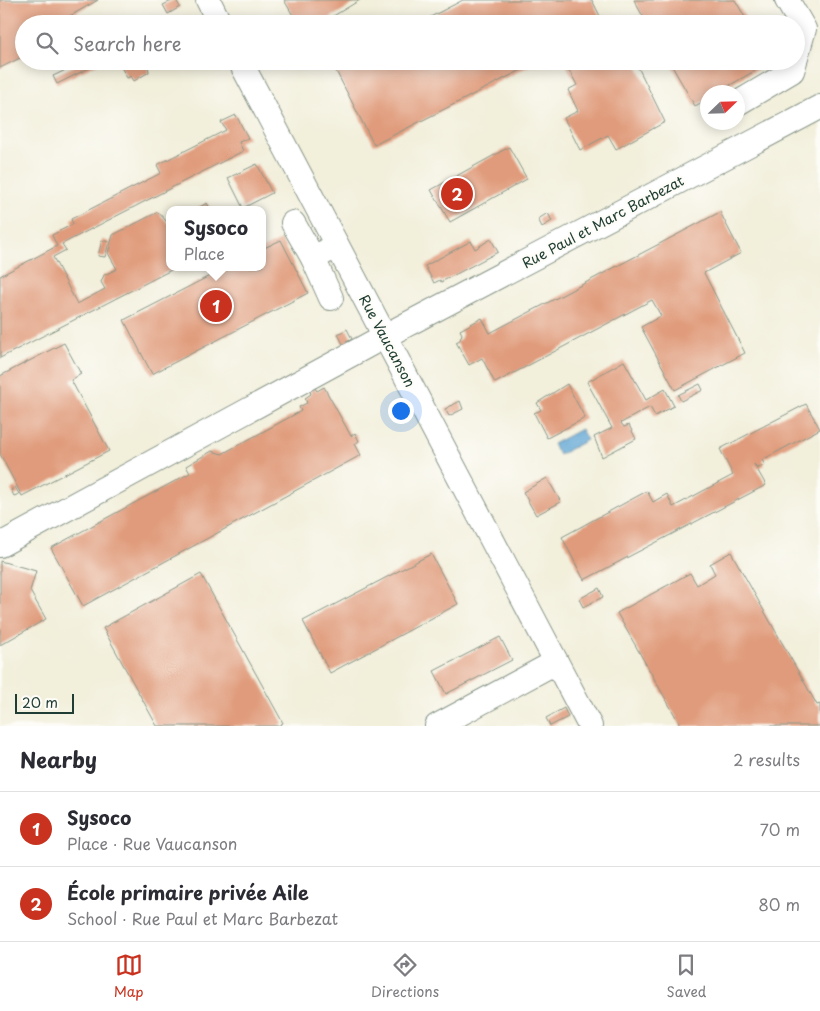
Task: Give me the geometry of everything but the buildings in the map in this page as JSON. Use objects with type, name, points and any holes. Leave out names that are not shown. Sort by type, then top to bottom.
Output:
[{"type":"street","points":[[208,0],[216,15]]},
{"type":"street","points":[[787,0],[796,15]]},
{"type":"street","name":"Rue Vaucanson","points":[[245,70],[590,726]]},
{"type":"street","points":[[745,98],[792,70]]},
{"type":"street","name":"Rue Paul et Marc Barbezat","points":[[0,546],[385,336],[820,107]]},
{"type":"street","points":[[293,223],[331,298]]},
{"type":"street","points":[[312,258],[337,246]]},
{"type":"street","points":[[437,726],[556,662]]},
{"type":"water","points":[[581,429],[587,440],[559,455],[553,444]]},
{"type":"place","name":"École primaire privée Aile","points":[[457,194]]},
{"type":"place","name":"Sysoco","points":[[216,306]]}]
